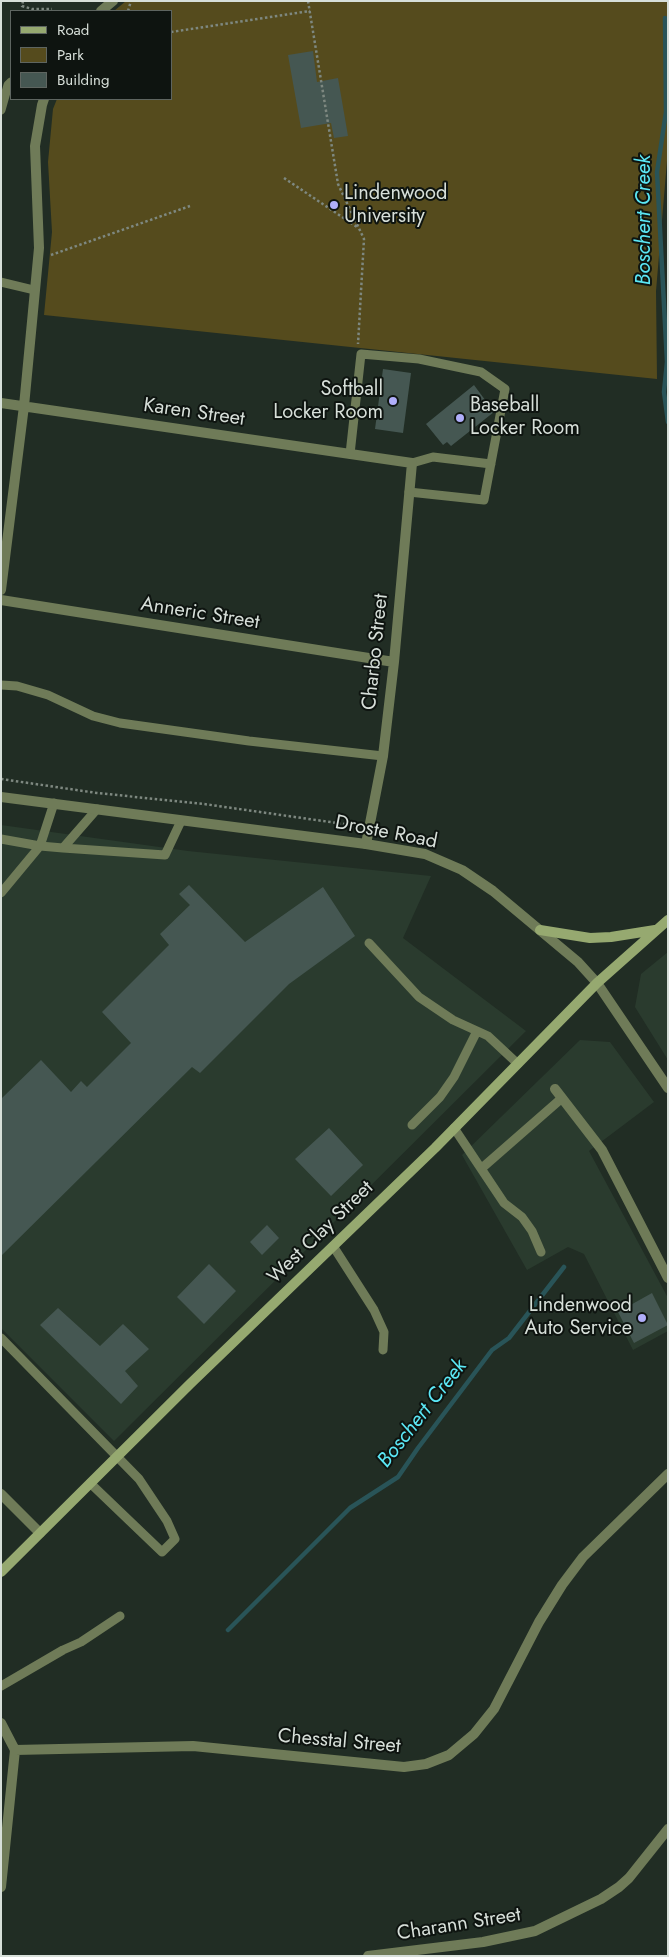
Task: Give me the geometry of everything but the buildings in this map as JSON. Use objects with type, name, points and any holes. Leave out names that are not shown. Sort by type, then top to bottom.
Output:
[{"type":"main road","name":"West Clay Street","points":[[1,1572],[454,1128],[597,983],[668,920]]},
{"type":"main road","points":[[540,930],[590,938],[611,938],[656,930]]},
{"type":"street","points":[[102,10],[113,1]]},
{"type":"street","points":[[1,590],[24,406],[39,248],[35,146],[44,100]]},
{"type":"street","name":"Karen Street","points":[[1,404],[412,463]]},
{"type":"street","name":"Charbo Street","points":[[366,844],[383,756],[394,662],[412,463]]},
{"type":"street","name":"Anneric Street","points":[[1,600],[394,662]]},
{"type":"street","name":"Droste Road","points":[[1,797],[366,844],[425,854],[462,870],[509,904],[578,962],[597,983],[668,1088]]},
{"type":"street","points":[[555,1089],[602,1150],[666,1271]]},
{"type":"street","name":"Chesstal Street","points":[[15,1750],[193,1746],[404,1767],[426,1764],[449,1755],[474,1734],[494,1709],[539,1622],[562,1585],[584,1557],[668,1474]]},
{"type":"street","points":[[1,1494],[40,1533]]},
{"type":"street","points":[[1,1723],[15,1750],[1,1888]]},
{"type":"street","name":"Charann Street","points":[[368,1956],[484,1942],[535,1931],[601,1899],[619,1887],[629,1878],[668,1829]]},
{"type":"lane","points":[[1,110],[10,83]]},
{"type":"lane","points":[[1,282],[34,290]]},
{"type":"lane","points":[[350,454],[361,354],[419,359],[481,372],[505,389],[484,500],[409,492]]},
{"type":"lane","points":[[412,463],[433,457],[491,464]]},
{"type":"lane","points":[[1,685],[38,692],[93,716],[120,722],[249,741],[383,756]]},
{"type":"lane","points":[[1,893],[40,846],[54,803]]},
{"type":"lane","points":[[63,848],[97,809]]},
{"type":"lane","points":[[1,839],[40,846],[164,855],[181,821]]},
{"type":"lane","points":[[369,943],[420,997],[453,1020],[488,1036],[518,1064]]},
{"type":"lane","points":[[412,1125],[440,1098],[454,1077],[477,1031]]},
{"type":"lane","points":[[482,1168],[562,1098]]},
{"type":"lane","points":[[454,1128],[504,1204],[522,1217],[532,1231],[541,1252]]},
{"type":"lane","points":[[333,1246],[374,1310],[384,1332],[383,1350]]},
{"type":"lane","points":[[1,1338],[139,1480],[167,1521],[175,1540],[162,1552],[90,1483]]},
{"type":"lane","points":[[1,1686],[63,1650],[82,1642],[120,1616]]},
{"type":"path","points":[[23,1],[22,6],[32,9],[52,9]]},
{"type":"path","points":[[308,1],[338,184],[364,239],[358,348]]},
{"type":"path","points":[[172,32],[310,11]]},
{"type":"path","points":[[284,178],[358,228]]},
{"type":"path","points":[[50,255],[190,206]]},
{"type":"path","points":[[1,779],[98,793],[204,804],[369,828]]},
{"type":"shaded area","points":[[1,825],[188,851],[431,876],[403,938],[526,1031],[114,1441],[1,1328]]},
{"type":"shaded area","points":[[668,952],[668,1060],[635,1007],[641,974]]},
{"type":"shaded area","points":[[580,1040],[610,1042],[654,1102],[589,1151],[668,1298],[668,1331],[633,1350],[584,1254],[568,1247],[527,1270],[462,1155]]},
{"type":"green space","name":"Lindenwood University","points":[[126,1],[668,1],[668,149],[656,291],[657,379],[44,315],[52,232],[48,162],[53,109],[57,100],[172,100],[172,10],[115,10]]},
{"type":"waterway","name":"Boschert Creek","points":[[665,18],[666,112],[657,172],[667,362],[664,392],[668,422]]},
{"type":"waterway","name":"Boschert Creek","points":[[228,1630],[350,1508],[398,1477],[492,1350],[509,1338],[564,1267]]},
{"type":"place","name":"Lindenwood University","points":[[334,205]]},
{"type":"place","name":"Softball Locker Room","points":[[393,401]]},
{"type":"place","name":"Baseball Locker Room","points":[[460,418]]},
{"type":"place","name":"Lindenwood Auto Service","points":[[642,1318]]}]
